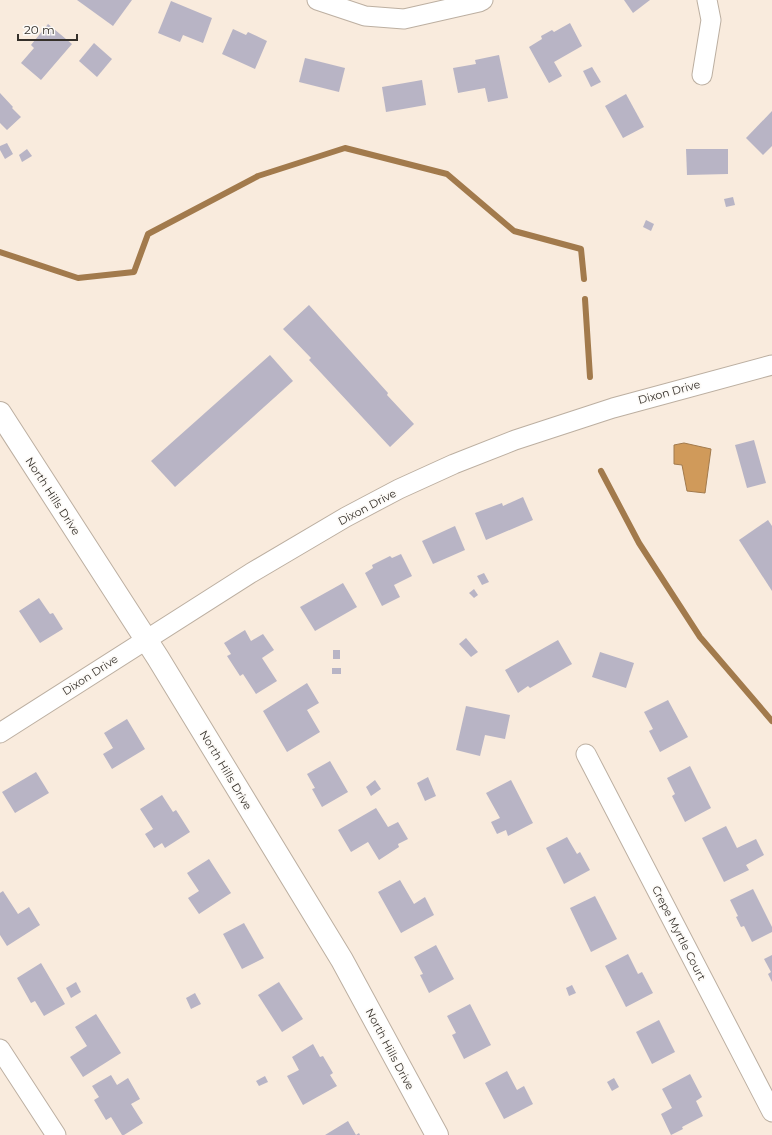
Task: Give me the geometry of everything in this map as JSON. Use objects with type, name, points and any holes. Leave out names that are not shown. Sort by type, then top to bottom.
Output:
[{"type":"main road","name":"North Hills Drive","points":[[0,413],[146,639],[342,960],[437,1135]]},
{"type":"street","points":[[316,0],[365,16],[404,19],[483,0]]},
{"type":"street","points":[[702,75],[711,20],[707,0]]},
{"type":"street","name":"Dixon Drive","points":[[0,733],[251,573],[332,525],[399,489],[454,464],[515,440],[613,408],[772,365]]},
{"type":"street","name":"Crepe Myrtle Court","points":[[586,754],[772,1112]]},
{"type":"street","points":[[0,1049],[56,1135]]},
{"type":"shaded area","points":[[684,443],[711,449],[705,493],[687,491],[682,465],[674,464],[674,445]]},
{"type":"building","points":[[77,0],[132,0],[113,26]]},
{"type":"building","points":[[624,0],[650,0],[633,13]]},
{"type":"building","points":[[171,1],[212,18],[203,43],[183,35],[180,42],[158,33]]},
{"type":"building","points":[[570,23],[582,46],[554,62],[562,76],[549,83],[529,47],[542,39],[541,36],[552,30],[554,32]]},
{"type":"building","points":[[48,24],[72,44],[41,80],[21,63],[34,48],[31,45]]},
{"type":"building","points":[[233,29],[246,35],[248,32],[267,41],[255,69],[222,54]]},
{"type":"building","points":[[94,43],[112,59],[97,77],[79,61]]},
{"type":"building","points":[[499,55],[508,98],[488,102],[485,88],[458,93],[453,68],[476,64],[475,60]]},
{"type":"building","points":[[305,58],[345,68],[339,92],[299,82]]},
{"type":"building","points":[[592,67],[601,82],[591,87],[583,71]]},
{"type":"building","points":[[422,80],[426,105],[386,112],[382,87]]},
{"type":"building","points":[[0,93],[21,117],[7,130],[0,123]]},
{"type":"building","points":[[626,94],[644,127],[623,138],[605,106]]},
{"type":"building","points":[[772,111],[772,146],[763,155],[746,138]]},
{"type":"building","points":[[7,143],[13,154],[5,159],[0,150],[0,146]]},
{"type":"building","points":[[27,149],[32,156],[22,162],[19,155]]},
{"type":"building","points":[[686,149],[728,149],[728,174],[687,175]]},
{"type":"building","points":[[733,197],[735,205],[726,207],[724,199]]},
{"type":"building","points":[[646,220],[654,224],[651,231],[643,227]]},
{"type":"building","points":[[309,305],[414,424],[390,447],[309,360],[311,358],[283,329]]},
{"type":"building","points":[[270,355],[293,381],[175,487],[151,461]]},
{"type":"building","points":[[754,440],[766,483],[747,488],[735,445]]},
{"type":"building","points":[[523,497],[533,520],[486,540],[475,513],[502,503],[503,506]]},
{"type":"building","points":[[768,520],[772,526],[772,591],[739,540]]},
{"type":"building","points":[[455,526],[465,550],[433,564],[422,541]]},
{"type":"building","points":[[401,554],[412,576],[394,585],[400,597],[382,606],[365,573],[373,568],[372,565],[390,556],[392,558]]},
{"type":"building","points":[[484,573],[489,582],[482,585],[477,576]]},
{"type":"building","points":[[343,583],[357,607],[315,631],[300,607]]},
{"type":"building","points":[[474,589],[478,595],[474,598],[469,593]]},
{"type":"building","points":[[39,598],[50,614],[53,613],[63,629],[40,643],[19,611]]},
{"type":"building","points":[[245,630],[251,641],[263,634],[274,650],[262,658],[277,681],[256,694],[243,674],[240,676],[227,656],[231,654],[224,643]]},
{"type":"building","points":[[466,638],[478,652],[471,657],[459,644]]},
{"type":"building","points":[[558,640],[572,664],[530,688],[528,686],[518,693],[505,670]]},
{"type":"building","points":[[333,650],[340,650],[340,659],[333,659]]},
{"type":"building","points":[[600,652],[634,663],[626,688],[592,677]]},
{"type":"building","points":[[332,668],[341,668],[341,674],[332,674]]},
{"type":"building","points":[[307,683],[319,703],[307,710],[320,732],[287,752],[263,711]]},
{"type":"building","points":[[668,700],[688,737],[660,752],[649,731],[653,729],[644,712]]},
{"type":"building","points":[[466,706],[510,715],[505,739],[485,735],[480,756],[456,750]]},
{"type":"building","points":[[127,719],[145,749],[112,769],[103,754],[113,748],[104,733]]},
{"type":"building","points":[[330,761],[348,792],[322,807],[312,789],[315,788],[307,774]]},
{"type":"building","points":[[690,766],[711,808],[685,822],[672,796],[675,794],[667,778]]},
{"type":"building","points":[[36,772],[49,793],[15,813],[2,792]]},
{"type":"building","points":[[428,777],[436,796],[425,801],[417,783]]},
{"type":"building","points":[[375,780],[381,789],[371,796],[366,787]]},
{"type":"building","points":[[511,780],[533,823],[508,836],[506,830],[497,834],[491,822],[500,818],[486,793]]},
{"type":"building","points":[[162,795],[173,812],[176,810],[190,832],[165,848],[162,843],[154,848],[145,834],[153,829],[140,809]]},
{"type":"building","points":[[376,808],[388,827],[398,822],[408,839],[398,844],[399,847],[379,860],[368,842],[351,852],[338,830]]},
{"type":"building","points":[[726,826],[737,848],[756,839],[764,855],[746,865],[749,870],[724,882],[702,838]]},
{"type":"building","points":[[567,837],[577,854],[580,852],[590,870],[564,884],[546,848]]},
{"type":"building","points":[[209,859],[231,893],[199,914],[188,898],[199,891],[187,873]]},
{"type":"building","points":[[400,880],[414,904],[425,897],[434,915],[401,933],[378,892]]},
{"type":"building","points":[[753,889],[772,927],[772,932],[752,942],[744,926],[741,927],[736,917],[738,916],[730,900]]},
{"type":"building","points":[[3,891],[18,914],[29,907],[40,925],[7,946],[0,935],[0,893]]},
{"type":"building","points":[[595,896],[617,939],[591,952],[570,908]]},
{"type":"building","points":[[244,923],[264,958],[242,969],[223,934]]},
{"type":"building","points":[[436,945],[454,979],[429,993],[420,975],[423,974],[414,957]]},
{"type":"building","points":[[628,954],[638,974],[642,972],[653,993],[626,1007],[605,966]]},
{"type":"building","points":[[772,955],[772,982],[768,974],[771,972],[764,959]]},
{"type":"building","points":[[41,963],[65,1004],[44,1016],[35,1001],[31,1003],[17,978]]},
{"type":"building","points":[[76,982],[81,992],[71,998],[66,988]]},
{"type":"building","points":[[279,982],[303,1019],[282,1032],[258,995]]},
{"type":"building","points":[[572,985],[576,993],[569,996],[566,988]]},
{"type":"building","points":[[195,993],[201,1004],[191,1009],[186,998]]},
{"type":"building","points":[[470,1004],[491,1045],[464,1059],[452,1035],[456,1033],[447,1016]]},
{"type":"building","points":[[96,1014],[121,1053],[83,1077],[70,1057],[87,1046],[75,1027]]},
{"type":"building","points":[[659,1020],[675,1052],[652,1064],[636,1032]]},
{"type":"building","points":[[313,1044],[320,1057],[323,1056],[333,1073],[330,1075],[337,1086],[303,1105],[287,1076],[299,1070],[292,1057]]},
{"type":"building","points":[[507,1071],[517,1090],[524,1086],[533,1104],[504,1119],[485,1083]]},
{"type":"building","points":[[690,1074],[702,1097],[696,1101],[703,1116],[682,1127],[683,1129],[671,1135],[661,1114],[672,1108],[662,1089]]},
{"type":"building","points":[[111,1075],[117,1085],[128,1078],[140,1099],[131,1104],[143,1123],[124,1135],[122,1135],[111,1117],[106,1120],[94,1100],[99,1097],[92,1086]]},
{"type":"building","points":[[265,1076],[268,1082],[259,1086],[256,1081]]},
{"type":"building","points":[[614,1078],[619,1087],[612,1091],[607,1082]]},
{"type":"building","points":[[348,1121],[356,1135],[325,1135]]},
{"type":"waterway","points":[[0,252],[78,278],[134,272],[148,234],[258,176],[345,148],[447,174],[514,231],[581,249],[584,279]]},
{"type":"waterway","points":[[585,299],[590,377]]},
{"type":"waterway","points":[[601,471],[639,543],[700,637],[772,721]]}]
